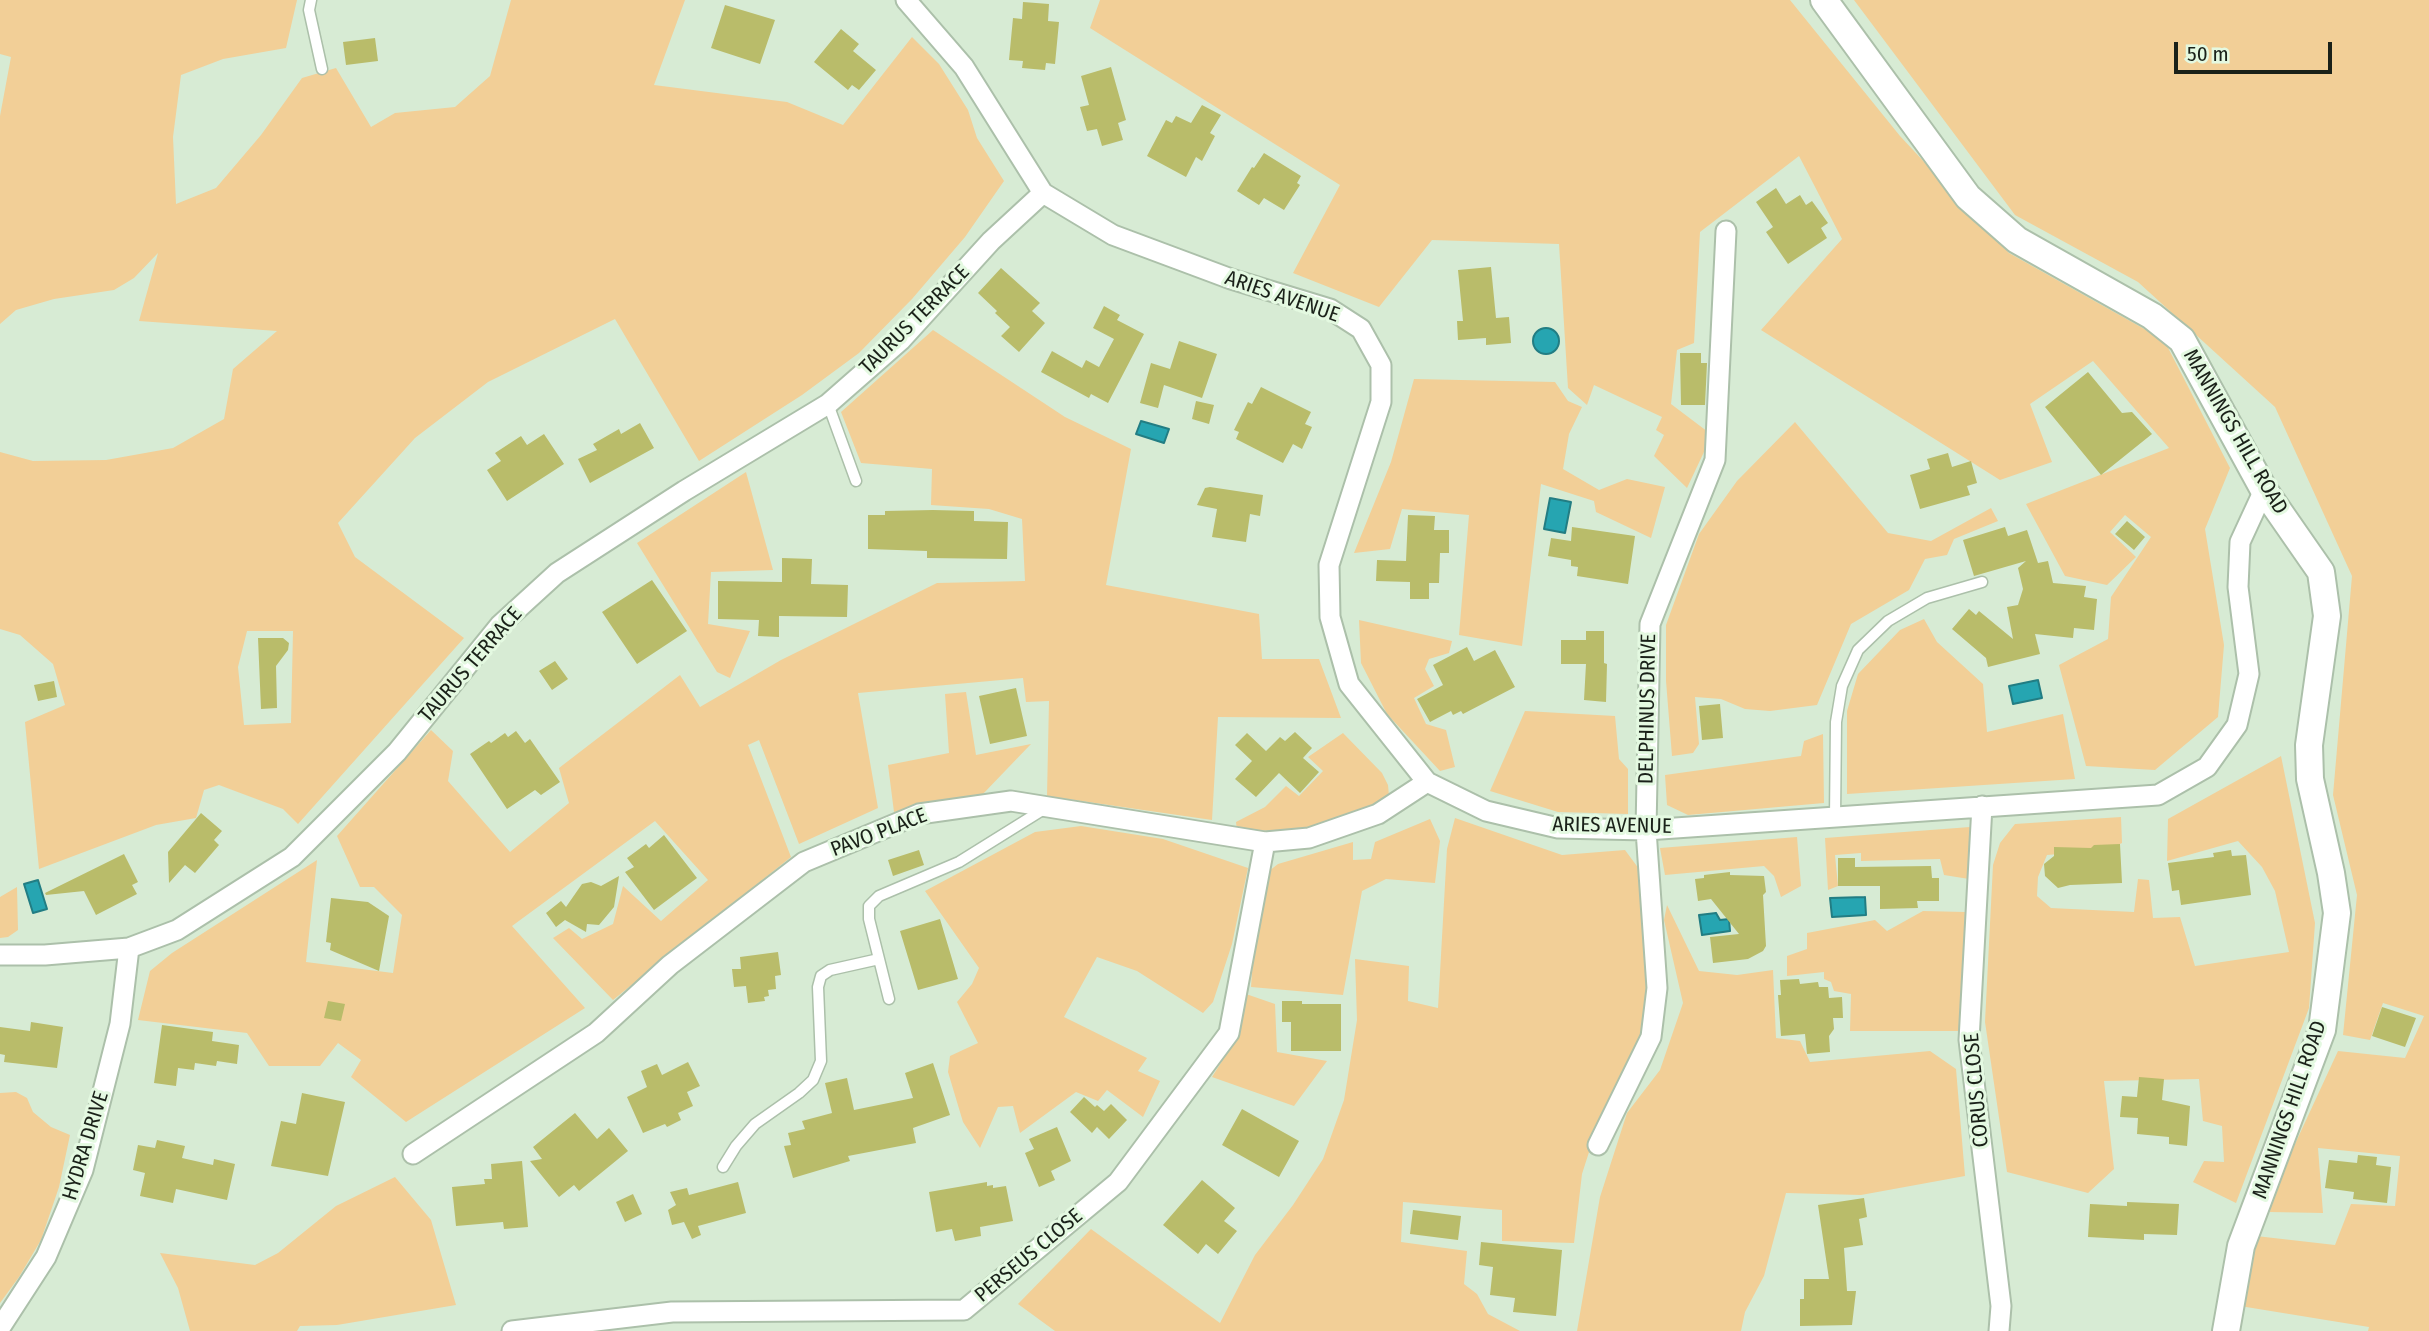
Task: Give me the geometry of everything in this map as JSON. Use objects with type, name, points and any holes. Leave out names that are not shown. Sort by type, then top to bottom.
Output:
[{"type":"main road","name":"MANNINGS HILL ROAD","points":[[1824,0],[1968,197],[2017,240],[2152,316],[2182,340],[2264,490],[2321,572],[2327,616],[2309,745],[2310,779],[2337,913],[2322,1030],[2241,1246],[2226,1331]]},
{"type":"street","name":"ARIES AVENUE","points":[[906,0],[964,67],[1043,193],[1113,235],[1231,279],[1330,309],[1362,328],[1381,365],[1381,402],[1329,565],[1330,617],[1349,684],[1427,782],[1486,811],[1558,828],[1646,830],[2158,795],[2207,767],[2237,725],[2249,674],[2238,587],[2240,542],[2264,490]]},
{"type":"street","name":"TAURUS TERRACE","points":[[0,955],[45,955],[129,948],[177,930],[292,858],[397,752],[500,625],[557,573],[684,491],[828,404],[901,340],[991,242],[1043,193]]},
{"type":"street","name":"DELPHINUS DRIVE","points":[[1598,1145],[1651,1037],[1657,988],[1646,830],[1650,624],[1714,460],[1726,231]]},
{"type":"street","name":"PAVO PLACE","points":[[413,1154],[596,1033],[670,965],[804,862],[919,814],[1011,801],[1265,842],[1309,838],[1378,814],[1427,782]]},
{"type":"street","name":"CORUS CLOSE","points":[[1983,806],[1969,1040],[2001,1306],[1999,1331]]},
{"type":"street","name":"PERSEUS CLOSE","points":[[512,1331],[672,1312],[964,1310],[1118,1182],[1229,1033],[1265,842]]},
{"type":"street","name":"HYDRA DRIVE","points":[[0,1328],[46,1257],[83,1170],[120,1024],[129,948]]},
{"type":"lane","points":[[311,0],[309,10],[322,69]]},
{"type":"lane","points":[[828,404],[856,481]]},
{"type":"lane","points":[[1835,817],[1836,722],[1842,687],[1858,650],[1888,621],[1927,598],[1982,582]]},
{"type":"lane","points":[[889,999],[869,919],[870,906],[879,896],[960,862],[1047,807]]},
{"type":"lane","points":[[723,1167],[736,1146],[755,1124],[813,1080],[821,1061],[818,987],[821,976],[830,970],[879,959]]},
{"type":"shaded area","points":[[0,0],[297,0],[286,48],[223,59],[181,75],[173,137],[176,204],[216,188],[261,135],[302,78],[336,68],[371,127],[395,113],[455,107],[490,76],[511,0],[685,0],[654,85],[787,102],[843,125],[912,37],[939,64],[968,110],[977,138],[1004,181],[965,237],[912,299],[859,353],[802,395],[699,461],[615,319],[488,382],[415,438],[338,523],[355,557],[464,638],[298,824],[283,809],[219,785],[204,790],[196,818],[156,825],[39,869],[25,722],[65,705],[53,664],[20,635],[0,629],[0,452],[33,461],[106,460],[173,448],[224,419],[233,369],[277,331],[139,321],[158,253],[134,278],[114,290],[54,299],[16,310],[0,324],[0,116],[11,57],[0,54]],"holes":[[[247,631],[293,631],[291,723],[244,725],[238,667]]]},
{"type":"shaded area","points":[[1100,0],[1790,0],[1900,136],[2009,253],[2164,340],[2230,468],[2205,529],[2224,645],[2218,717],[2155,770],[2086,766],[2059,665],[2108,639],[2111,597],[2151,537],[2125,515],[2110,532],[2136,557],[2107,585],[2065,576],[2026,504],[2169,448],[2093,361],[2030,404],[2052,462],[2000,480],[1761,330],[1842,239],[1799,156],[1700,232],[1694,343],[1677,350],[1671,404],[1712,435],[1687,488],[1654,456],[1664,435],[1656,430],[1662,417],[1594,385],[1587,405],[1568,388],[1559,244],[1432,240],[1379,307],[1293,273],[1340,185],[1090,28]]},
{"type":"shaded area","points":[[1854,0],[2429,0],[2429,1331],[2368,1331],[2369,1327],[2240,1306],[2256,1236],[2335,1245],[2351,1204],[2395,1206],[2400,1156],[2318,1148],[2323,1213],[2270,1212],[2271,1196],[2338,1051],[2405,1058],[2424,1016],[2383,1003],[2370,1040],[2343,1035],[2357,895],[2333,795],[2352,576],[2275,407],[2138,282],[2015,215]]},
{"type":"shaded area","points":[[933,330],[1065,417],[1131,449],[1106,585],[1259,614],[1262,659],[1319,659],[1341,718],[1218,717],[1212,820],[1047,796],[1049,701],[1026,702],[1023,678],[858,693],[878,808],[799,844],[759,740],[748,745],[791,857],[613,1000],[553,938],[569,928],[582,939],[613,924],[623,886],[661,921],[708,880],[655,821],[512,926],[585,1008],[406,1122],[351,1077],[361,1060],[338,1043],[320,1066],[269,1066],[247,1033],[138,1020],[150,971],[172,953],[317,860],[306,962],[393,973],[402,915],[374,887],[360,887],[337,836],[431,730],[453,751],[448,781],[510,852],[569,803],[559,768],[680,675],[700,707],[781,660],[937,583],[1025,581],[1022,519],[989,509],[931,505],[932,469],[861,463],[841,412]]},
{"type":"shaded area","points":[[1414,379],[1555,382],[1568,401],[1582,407],[1569,434],[1563,469],[1599,490],[1627,479],[1665,487],[1651,538],[1596,512],[1594,501],[1541,484],[1522,646],[1459,635],[1469,515],[1402,509],[1390,549],[1354,553],[1391,462]]},
{"type":"shaded area","points":[[1795,422],[1888,533],[1931,541],[1991,508],[1998,521],[1954,539],[1947,555],[1925,559],[1909,590],[1851,624],[1817,705],[1770,711],[1745,709],[1721,699],[1695,697],[1699,744],[1693,753],[1672,756],[1666,681],[1666,625],[1699,534],[1737,481]]},
{"type":"shaded area","points":[[746,472],[773,570],[711,572],[708,624],[750,631],[730,678],[717,672],[637,543]]},
{"type":"shaded area","points":[[1924,619],[1937,642],[1983,684],[1987,732],[2063,714],[2075,779],[1847,794],[1847,711],[1858,674],[1900,630]]},
{"type":"shaded area","points":[[1359,620],[1452,641],[1449,653],[1429,659],[1425,669],[1434,686],[1414,698],[1426,724],[1446,730],[1455,767],[1440,771],[1387,714],[1361,663]]},
{"type":"shaded area","points":[[966,692],[976,755],[1031,744],[982,795],[894,812],[888,765],[949,753],[945,694]]},
{"type":"shaded area","points":[[1525,711],[1615,716],[1619,759],[1628,769],[1628,814],[1558,812],[1490,791]]},
{"type":"shaded area","points":[[1343,733],[1382,773],[1388,785],[1389,796],[1380,806],[1320,830],[1237,831],[1236,822],[1265,807],[1286,786],[1299,796],[1323,771],[1308,757]]},
{"type":"shaded area","points":[[1823,734],[1824,803],[1688,815],[1667,805],[1665,775],[1801,756],[1804,741]]},
{"type":"shaded area","points":[[2281,756],[2315,923],[2309,1008],[2236,1203],[2193,1182],[2204,1161],[2224,1162],[2222,1126],[2203,1121],[2199,1079],[2104,1081],[2114,1169],[2088,1193],[2007,1172],[1985,1022],[1993,865],[2000,843],[2015,824],[2121,817],[2122,843],[2107,850],[2047,855],[2038,877],[2037,896],[2051,908],[2134,912],[2138,879],[2149,880],[2153,918],[2180,917],[2195,966],[2289,952],[2275,891],[2262,867],[2238,841],[2167,861],[2168,819]]},
{"type":"shaded area","points":[[1455,818],[1562,855],[1625,850],[1642,873],[1648,993],[1641,1036],[1597,1127],[1582,1174],[1574,1243],[1502,1241],[1502,1210],[1403,1202],[1401,1242],[1467,1251],[1464,1284],[1477,1294],[1488,1314],[1520,1331],[1055,1331],[1018,1304],[1091,1229],[1220,1323],[1255,1255],[1293,1205],[1323,1159],[1344,1100],[1357,1020],[1355,959],[1409,966],[1408,1001],[1438,1008],[1447,849]]},
{"type":"shaded area","points":[[1430,819],[1440,841],[1435,883],[1386,879],[1362,891],[1343,995],[1251,987],[1255,930],[1264,875],[1278,864],[1353,842],[1353,860],[1371,859],[1375,842]]},
{"type":"shaded area","points":[[1081,826],[1163,839],[1248,868],[1232,944],[1213,1002],[1203,1013],[1137,971],[1097,957],[1064,1017],[1147,1058],[1138,1071],[1160,1081],[1143,1117],[1107,1090],[1098,1101],[1076,1092],[1020,1133],[1013,1106],[998,1107],[980,1148],[963,1122],[948,1072],[950,1056],[978,1043],[957,1002],[972,984],[979,968],[925,891],[1035,832]]},
{"type":"shaded area","points":[[1970,827],[1969,879],[1944,875],[1940,859],[1861,861],[1861,853],[1835,855],[1838,886],[1828,890],[1825,838]]},
{"type":"shaded area","points":[[1797,837],[1801,886],[1781,897],[1774,876],[1764,866],[1665,875],[1660,848]]},
{"type":"shaded area","points":[[17,887],[18,930],[8,937],[0,938],[0,897]]},
{"type":"shaded area","points":[[1667,905],[1699,971],[1737,975],[1773,970],[1776,1038],[1800,1041],[1810,1062],[1930,1051],[1956,1069],[1965,1176],[1861,1195],[1786,1193],[1764,1276],[1745,1312],[1741,1331],[1577,1331],[1600,1197],[1627,1113],[1660,1070],[1683,1003],[1664,920]]},
{"type":"shaded area","points":[[1923,911],[1965,912],[1960,1031],[1850,1031],[1851,994],[1834,991],[1831,982],[1824,979],[1824,972],[1787,976],[1787,956],[1807,949],[1807,933],[1875,920],[1887,931]]},
{"type":"shaded area","points":[[1246,994],[1275,1004],[1277,1052],[1327,1061],[1294,1106],[1212,1077],[1237,1037]]},
{"type":"shaded area","points":[[16,1092],[27,1098],[33,1112],[51,1127],[70,1135],[59,1187],[41,1240],[0,1303],[0,1093]]},
{"type":"shaded area","points":[[395,1177],[431,1220],[456,1305],[337,1325],[300,1326],[297,1331],[190,1331],[178,1288],[160,1253],[255,1265],[278,1253],[336,1206]]},
{"type":"water","points":[[1546,328],[1555,332],[1559,341],[1555,350],[1546,354],[1537,350],[1533,341],[1537,332]]},
{"type":"water","points":[[1141,421],[1169,429],[1164,443],[1136,434]]},
{"type":"water","points":[[1550,498],[1571,502],[1565,533],[1544,529]]},
{"type":"water","points":[[2038,680],[2042,698],[2013,704],[2009,686]]},
{"type":"water","points":[[38,880],[47,909],[33,913],[24,884]]},
{"type":"water","points":[[1865,897],[1866,915],[1832,917],[1830,898]]},
{"type":"water","points":[[1716,913],[1720,920],[1729,919],[1730,931],[1702,935],[1699,915]]},
{"type":"building","points":[[1023,2],[1049,4],[1048,21],[1059,22],[1055,64],[1046,63],[1045,70],[1022,68],[1023,61],[1009,60],[1013,18],[1022,19]]},
{"type":"building","points":[[725,5],[775,20],[760,64],[711,48]]},
{"type":"building","points":[[841,29],[859,44],[853,51],[876,70],[859,90],[852,85],[848,90],[814,62]]},
{"type":"building","points":[[375,38],[378,61],[346,65],[343,42]]},
{"type":"building","points":[[1111,67],[1126,120],[1118,123],[1123,140],[1102,146],[1097,129],[1087,131],[1080,107],[1089,105],[1081,76]]},
{"type":"building","points":[[1202,105],[1221,115],[1210,133],[1215,136],[1202,161],[1196,157],[1186,177],[1147,156],[1166,120],[1172,123],[1176,116],[1191,123]]},
{"type":"building","points":[[1264,153],[1301,176],[1297,183],[1300,185],[1284,210],[1264,198],[1259,205],[1237,191]]},
{"type":"building","points":[[1776,188],[1786,204],[1800,195],[1806,205],[1812,201],[1828,223],[1821,228],[1827,238],[1788,264],[1766,232],[1773,227],[1756,202]]},
{"type":"building","points":[[1491,267],[1496,318],[1509,317],[1511,343],[1486,345],[1486,338],[1458,340],[1457,321],[1463,321],[1458,270]]},
{"type":"building","points":[[1001,268],[1040,303],[1032,311],[1045,323],[1019,352],[1001,336],[1010,327],[978,293]]},
{"type":"building","points":[[1104,306],[1120,315],[1117,320],[1144,334],[1108,403],[1091,394],[1089,398],[1041,372],[1052,351],[1082,368],[1086,360],[1099,367],[1114,339],[1093,328]]},
{"type":"building","points":[[1179,341],[1217,354],[1202,398],[1164,385],[1158,408],[1140,403],[1151,363],[1170,369]]},
{"type":"building","points":[[1680,353],[1701,353],[1701,363],[1707,363],[1705,405],[1681,405]]},
{"type":"building","points":[[2088,372],[2122,413],[2132,412],[2152,434],[2101,475],[2045,407]]},
{"type":"building","points":[[1261,387],[1311,412],[1305,424],[1312,427],[1302,449],[1293,444],[1283,463],[1236,439],[1239,432],[1234,430],[1248,402],[1252,404]]},
{"type":"building","points":[[1196,401],[1214,405],[1209,424],[1192,419]]},
{"type":"building","points":[[640,423],[654,448],[590,483],[578,459],[597,450],[593,444],[619,429],[621,434]]},
{"type":"building","points":[[544,434],[564,464],[507,501],[487,470],[501,461],[495,453],[521,436],[527,445]]},
{"type":"building","points":[[1948,453],[1952,467],[1971,461],[1977,483],[1967,486],[1970,495],[1920,509],[1910,475],[1930,469],[1927,459]]},
{"type":"building","points":[[1205,488],[1263,495],[1260,516],[1250,514],[1246,542],[1212,537],[1217,509],[1197,505]]},
{"type":"building","points":[[885,511],[974,511],[974,521],[1008,522],[1007,559],[927,558],[927,551],[868,549],[868,515],[885,515]]},
{"type":"building","points":[[1408,515],[1435,516],[1434,530],[1449,530],[1449,553],[1440,553],[1439,583],[1429,583],[1429,599],[1410,599],[1410,582],[1376,581],[1377,560],[1406,561]]},
{"type":"building","points":[[2127,521],[2145,537],[2134,550],[2115,534]]},
{"type":"building","points":[[1572,527],[1635,536],[1628,584],[1577,576],[1578,567],[1571,566],[1571,560],[1548,556],[1551,538],[1571,541]]},
{"type":"building","points":[[2005,527],[2008,536],[2027,530],[2038,563],[2048,561],[2053,583],[2086,586],[2084,597],[2097,599],[2094,630],[2074,628],[2073,638],[2035,634],[2040,654],[1988,667],[1986,658],[1952,629],[1969,609],[1976,615],[1979,611],[2013,639],[2007,607],[2018,605],[2023,589],[2018,568],[2026,561],[1974,576],[1963,540]]},
{"type":"building","points":[[782,558],[812,559],[811,584],[848,585],[847,617],[779,616],[779,637],[758,636],[759,620],[718,619],[718,581],[782,582]]},
{"type":"building","points":[[652,580],[687,631],[637,664],[602,612]]},
{"type":"building","points":[[1586,631],[1604,631],[1606,702],[1584,700],[1586,664],[1561,664],[1561,640],[1586,640]]},
{"type":"building","points":[[258,638],[283,638],[289,643],[288,650],[276,666],[277,708],[261,709]]},
{"type":"building","points":[[1467,647],[1474,661],[1495,650],[1515,687],[1463,714],[1461,711],[1453,715],[1451,711],[1430,722],[1417,699],[1443,685],[1433,665]]},
{"type":"building","points":[[555,661],[568,679],[552,690],[539,671]]},
{"type":"building","points":[[54,681],[57,697],[38,701],[34,685]]},
{"type":"building","points":[[1016,688],[1027,736],[990,744],[979,696]]},
{"type":"building","points":[[1720,704],[1723,738],[1702,740],[1699,706]]},
{"type":"building","points":[[516,731],[525,743],[530,739],[560,782],[541,795],[535,790],[507,809],[470,754],[505,733],[508,737]]},
{"type":"building","points":[[1295,732],[1312,748],[1303,758],[1319,772],[1300,793],[1279,773],[1256,797],[1235,779],[1252,761],[1235,745],[1247,733],[1266,751],[1280,737],[1285,741]]},
{"type":"building","points":[[201,813],[222,831],[214,840],[219,845],[195,873],[185,865],[169,883],[168,852]]},
{"type":"building","points":[[664,835],[697,878],[654,910],[625,872],[634,867],[627,858],[646,844],[649,848]]},
{"type":"building","points":[[2120,844],[2122,883],[2058,888],[2045,876],[2044,864],[2054,856],[2054,847],[2091,848],[2094,845]]},
{"type":"building","points":[[919,850],[924,865],[893,876],[888,860]]},
{"type":"building","points":[[2231,850],[2232,856],[2246,855],[2251,895],[2181,905],[2179,890],[2172,891],[2168,863],[2214,857],[2213,853]]},
{"type":"building","points":[[124,854],[138,882],[132,885],[137,894],[96,915],[84,891],[46,895],[45,893]]},
{"type":"building","points":[[1838,858],[1855,858],[1855,867],[1931,866],[1932,878],[1939,878],[1939,901],[1917,901],[1918,908],[1880,909],[1880,886],[1838,886]]},
{"type":"building","points":[[1730,872],[1730,875],[1764,876],[1766,946],[1763,951],[1748,959],[1713,963],[1710,937],[1739,934],[1711,899],[1698,901],[1695,879],[1704,878],[1704,875]]},
{"type":"building","points":[[619,876],[614,907],[599,925],[587,924],[586,932],[565,920],[556,927],[546,913],[561,901],[566,907],[582,884],[591,882],[601,886]]},
{"type":"building","points":[[331,898],[368,902],[389,916],[379,971],[330,950],[331,943],[326,942]]},
{"type":"building","points":[[940,919],[958,979],[918,990],[900,931]]},
{"type":"building","points":[[778,952],[781,975],[775,976],[776,989],[768,990],[769,996],[764,997],[765,1001],[748,1003],[746,986],[734,987],[732,969],[741,969],[740,957]]},
{"type":"building","points":[[1799,979],[1800,984],[1818,982],[1819,987],[1828,987],[1829,998],[1842,997],[1843,1018],[1833,1018],[1834,1029],[1829,1036],[1830,1052],[1807,1054],[1805,1034],[1781,1036],[1778,995],[1781,995],[1780,980]]},
{"type":"building","points":[[328,1001],[345,1004],[341,1021],[324,1018]]},
{"type":"building","points":[[1282,1001],[1341,1004],[1341,1051],[1291,1051],[1291,1022],[1282,1022]]},
{"type":"building","points":[[2382,1007],[2416,1018],[2405,1047],[2372,1036]]},
{"type":"building","points":[[31,1022],[63,1027],[57,1068],[4,1062],[5,1055],[0,1054],[0,1027],[30,1031]]},
{"type":"building","points":[[162,1025],[213,1032],[212,1041],[239,1045],[237,1064],[217,1061],[216,1066],[195,1063],[194,1070],[178,1068],[176,1086],[154,1083]]},
{"type":"building","points":[[688,1062],[700,1086],[687,1092],[693,1106],[678,1113],[681,1120],[643,1133],[627,1097],[647,1087],[641,1071],[657,1064],[662,1075]]},
{"type":"building","points":[[933,1063],[950,1115],[913,1128],[916,1143],[848,1156],[850,1161],[793,1178],[784,1146],[791,1145],[788,1133],[805,1129],[802,1121],[832,1113],[825,1083],[847,1078],[854,1110],[913,1098],[905,1073]]},
{"type":"building","points":[[2139,1077],[2164,1079],[2162,1100],[2190,1106],[2187,1146],[2169,1144],[2169,1137],[2137,1134],[2138,1118],[2120,1117],[2122,1096],[2137,1097]]},
{"type":"building","points":[[302,1093],[345,1102],[328,1176],[271,1166],[281,1121],[296,1124]]},
{"type":"building","points":[[1084,1097],[1104,1111],[1111,1104],[1127,1120],[1109,1139],[1097,1127],[1092,1133],[1070,1112]]},
{"type":"building","points":[[1242,1109],[1299,1141],[1279,1177],[1222,1145]]},
{"type":"building","points":[[575,1113],[597,1139],[609,1128],[628,1151],[579,1191],[574,1185],[559,1197],[530,1161],[542,1159],[533,1147]]},
{"type":"building","points":[[1057,1127],[1071,1161],[1051,1171],[1055,1180],[1039,1187],[1025,1153],[1034,1149],[1029,1139]]},
{"type":"building","points":[[157,1140],[185,1146],[182,1158],[213,1165],[214,1159],[235,1164],[227,1200],[176,1189],[173,1203],[140,1196],[145,1173],[133,1170],[138,1145],[155,1148]]},
{"type":"building","points":[[2358,1155],[2377,1157],[2376,1165],[2391,1167],[2387,1203],[2353,1199],[2354,1192],[2325,1188],[2329,1160],[2357,1163]]},
{"type":"building","points":[[522,1161],[528,1227],[504,1229],[503,1222],[456,1226],[452,1187],[485,1184],[484,1179],[492,1179],[491,1164]]},
{"type":"building","points":[[1202,1180],[1235,1208],[1224,1221],[1237,1231],[1218,1254],[1206,1244],[1198,1254],[1163,1225]]},
{"type":"building","points":[[738,1182],[746,1213],[698,1226],[701,1235],[692,1239],[684,1222],[672,1225],[668,1210],[676,1205],[670,1192],[687,1188],[689,1195]]},
{"type":"building","points":[[987,1182],[987,1186],[993,1185],[993,1188],[1006,1186],[1013,1221],[980,1227],[981,1236],[955,1241],[952,1229],[936,1232],[929,1192]]},
{"type":"building","points":[[633,1194],[642,1214],[625,1222],[616,1202]]},
{"type":"building","points":[[1864,1198],[1867,1217],[1859,1219],[1863,1245],[1844,1248],[1847,1291],[1856,1291],[1852,1325],[1800,1326],[1800,1299],[1804,1299],[1804,1279],[1829,1279],[1818,1205]]},
{"type":"building","points":[[2127,1202],[2179,1204],[2177,1235],[2144,1234],[2144,1240],[2088,1237],[2090,1204],[2127,1206]]},
{"type":"building","points":[[1413,1210],[1461,1216],[1458,1240],[1410,1234]]},
{"type":"building","points":[[1481,1242],[1562,1250],[1556,1316],[1513,1312],[1515,1298],[1490,1295],[1493,1267],[1479,1265]]}]
